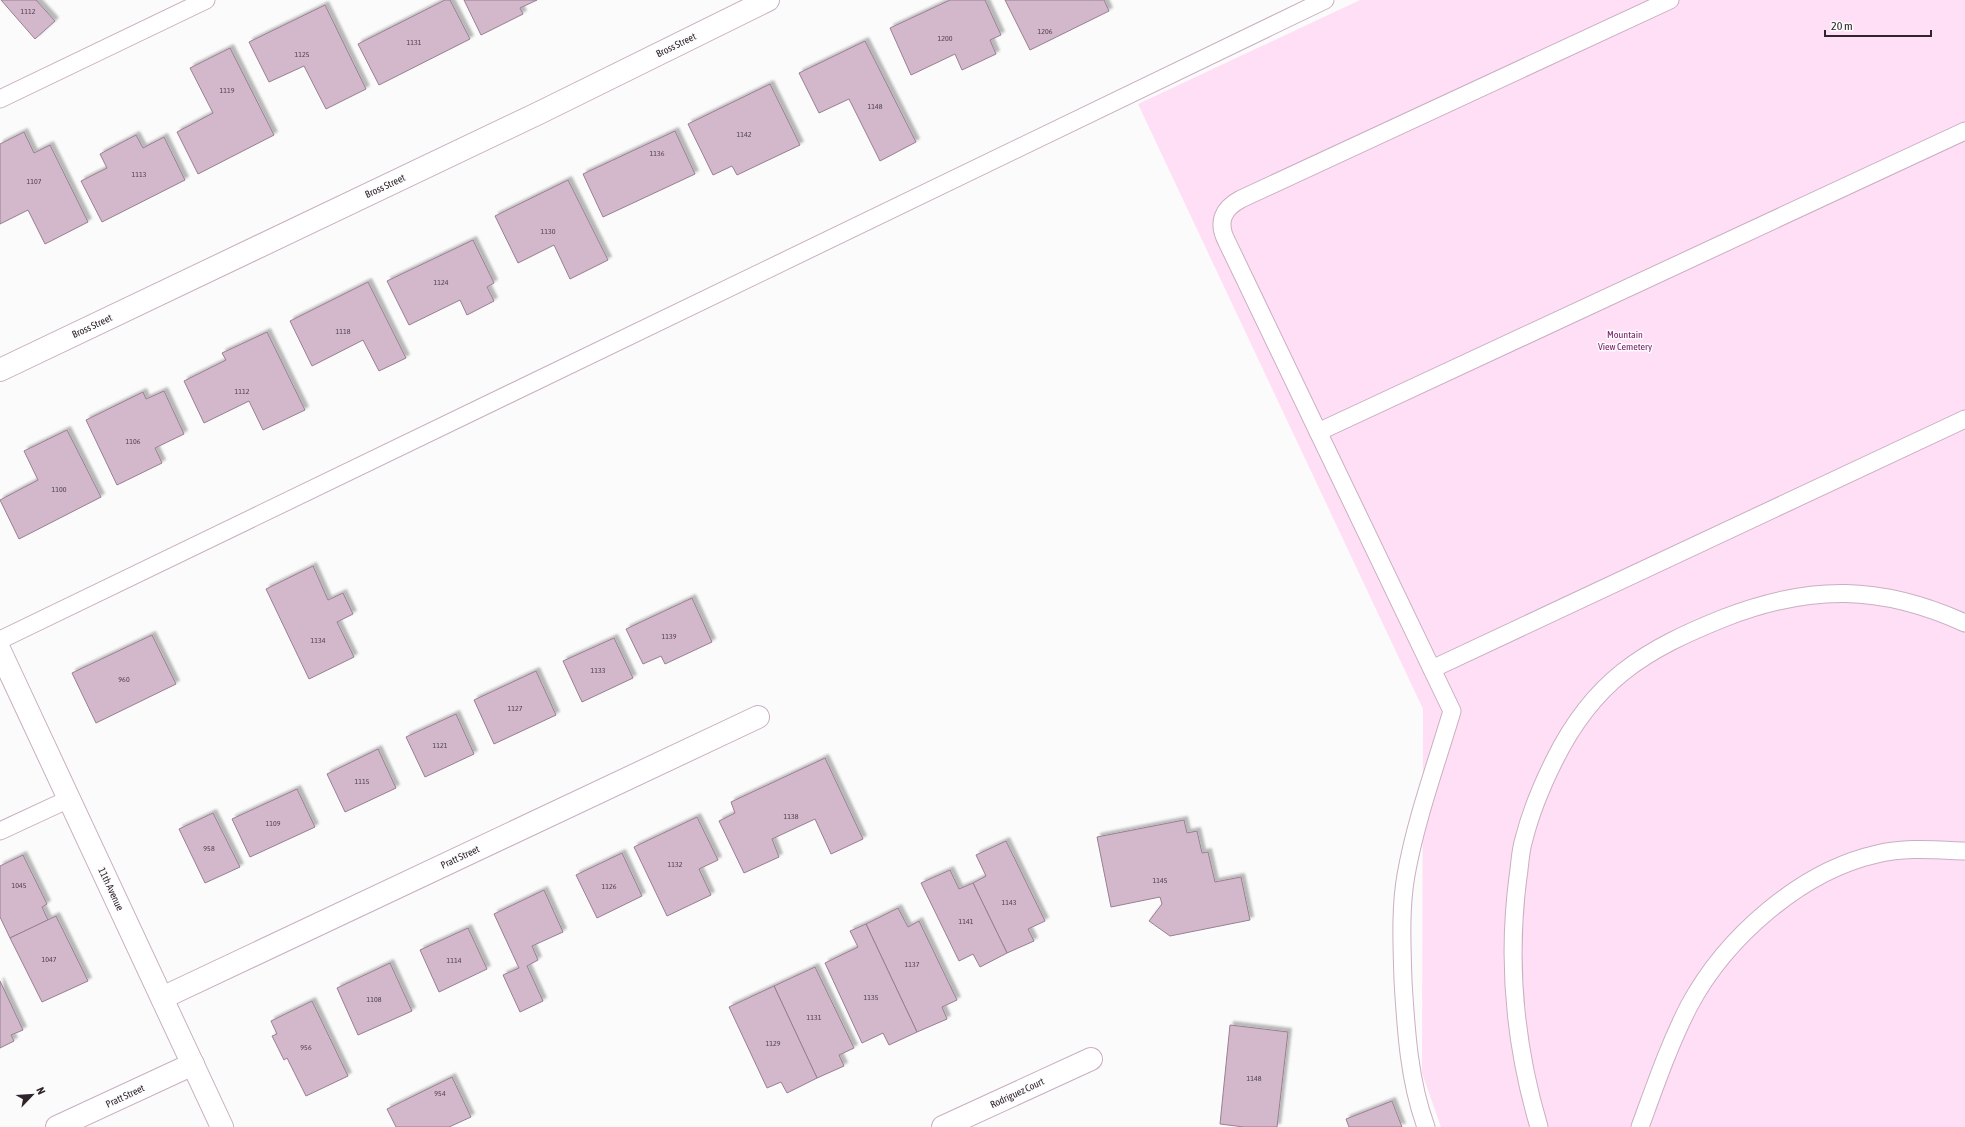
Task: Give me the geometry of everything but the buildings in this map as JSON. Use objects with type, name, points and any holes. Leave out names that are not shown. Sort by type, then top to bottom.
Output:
[{"type":"street","name":"Bross Street","points":[[0,370],[541,112],[768,0]]},
{"type":"street","name":"11th Avenue","points":[[0,651],[222,1127]]},
{"type":"street","name":"Pratt Street","points":[[162,998],[758,717]]},
{"type":"street","name":"Rodriguez Court","points":[[943,1127],[1091,1059]]},
{"type":"street","name":"Pratt Street","points":[[57,1127],[193,1064]]},
{"type":"lane","points":[[0,100],[206,0]]},
{"type":"lane","points":[[0,640],[1325,0]]},
{"type":"lane","points":[[1426,1127],[1415,1089],[1408,1047],[1402,952],[1406,877],[1419,822],[1452,711],[1224,236],[1221,222],[1226,211],[1241,199],[1670,0]]},
{"type":"lane","points":[[1318,432],[1965,131]]},
{"type":"lane","points":[[1432,669],[1965,419]]},
{"type":"lane","points":[[1539,1127],[1530,1096],[1517,1029],[1513,964],[1513,915],[1523,840],[1541,787],[1563,743],[1586,708],[1622,672],[1662,646],[1699,628],[1748,609],[1791,598],[1837,593],[1897,598],[1934,609],[1965,623]]},
{"type":"lane","points":[[0,831],[69,799]]},
{"type":"lane","points":[[1640,1127],[1671,1045],[1690,1005],[1715,967],[1736,942],[1793,891],[1820,874],[1847,862],[1878,853],[1919,849],[1965,851]]},
{"type":"green space","name":"Mountain View Cemetery","points":[[1360,0],[1965,0],[1965,1127],[1441,1127],[1422,1073],[1423,709],[1138,104]]}]
